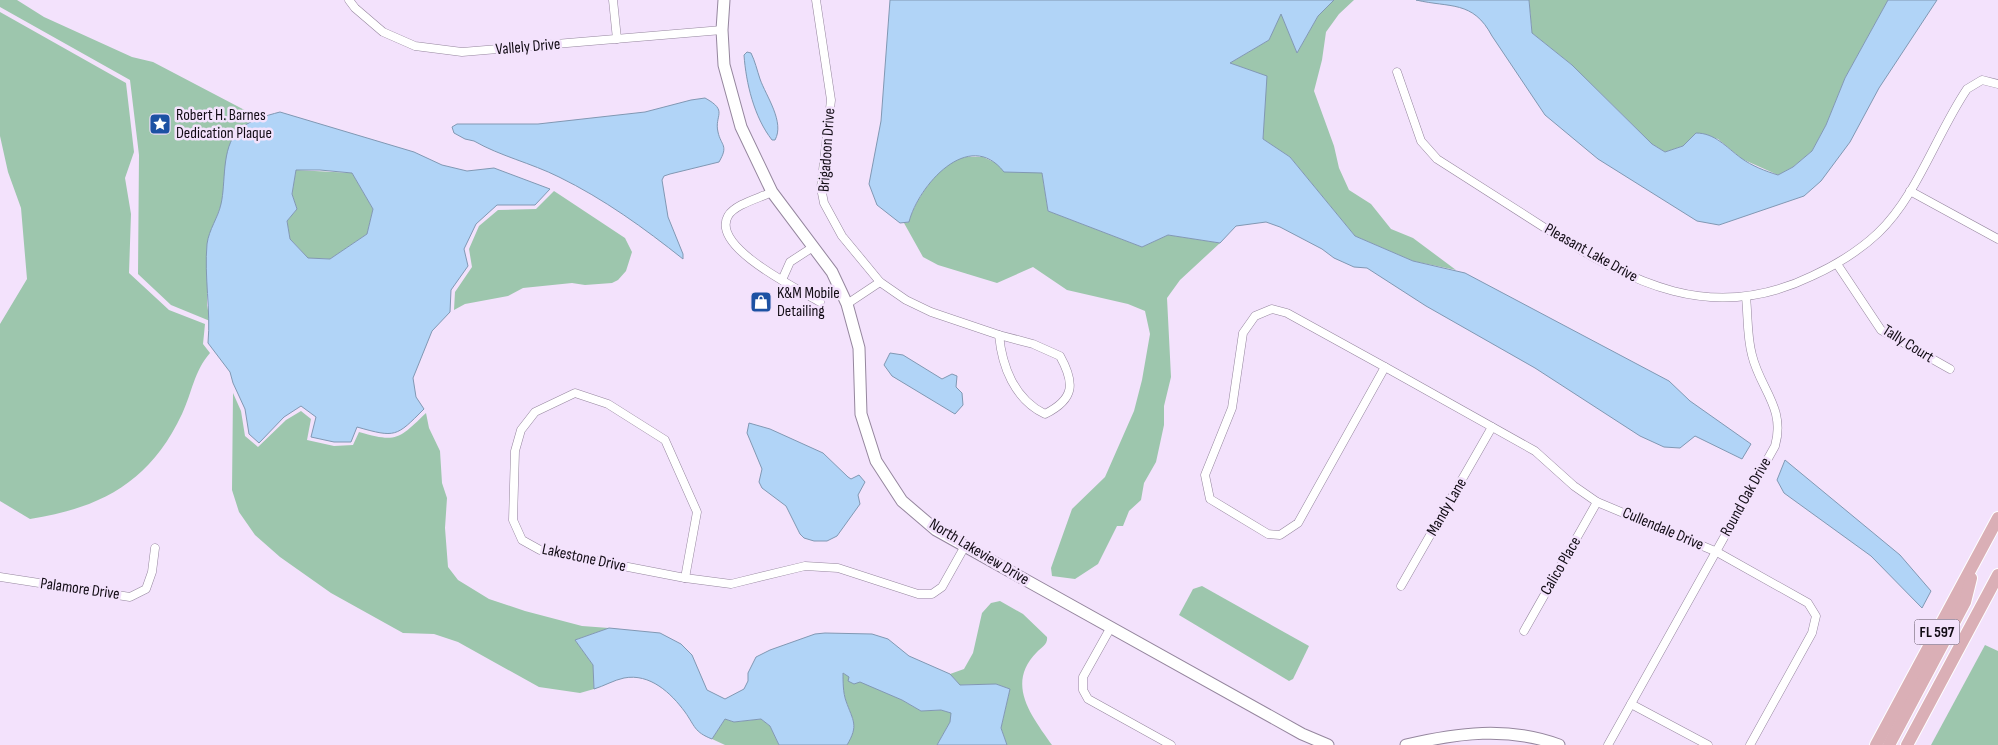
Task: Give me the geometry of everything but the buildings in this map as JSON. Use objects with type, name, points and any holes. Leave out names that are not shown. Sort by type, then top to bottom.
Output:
[{"type":"main road","name":"FL 597","points":[[1876,745],[1998,518]]},
{"type":"main road","points":[[1889,745],[1966,602],[1974,563]]},
{"type":"main road","name":"FL 597","points":[[1907,745],[1998,575]]},
{"type":"street","name":"Vallely Drive","points":[[349,0],[355,8],[383,32],[415,46],[462,52],[722,30]]},
{"type":"street","points":[[614,0],[617,39]]},
{"type":"street","name":"North Lakeview Drive","points":[[724,0],[722,30],[724,65],[741,127],[772,192],[832,272],[847,304],[859,348],[861,414],[876,461],[902,501],[936,530],[1302,734],[1328,745]]},
{"type":"street","name":"Brigadoon Drive","points":[[816,0],[831,100],[821,188],[824,203],[842,236],[880,282],[906,300],[931,312],[1033,344],[1060,356],[1071,379],[1068,394],[1057,407],[1045,414],[1036,409],[1022,396],[1005,368],[998,334]]},
{"type":"street","name":"Pleasant Lake Drive","points":[[1396,72],[1421,141],[1436,159],[1590,256],[1628,277],[1670,292],[1695,296],[1746,297],[1792,286],[1837,264],[1879,233],[1910,191],[1967,89],[1982,80],[1998,84]]},
{"type":"street","points":[[1910,191],[1998,239]]},
{"type":"street","points":[[772,192],[733,210],[728,217],[726,226],[732,241],[744,256],[820,302]]},
{"type":"street","points":[[782,280],[790,262],[813,247]]},
{"type":"street","name":"Tally Court","points":[[1837,264],[1881,330],[1950,369]]},
{"type":"street","points":[[847,304],[880,282]]},
{"type":"street","name":"Round Oak Drive","points":[[1608,745],[1775,446],[1779,432],[1777,412],[1752,355],[1746,297]]},
{"type":"street","name":"Cullendale Drive","points":[[1385,367],[1298,523],[1280,535],[1268,534],[1210,499],[1205,475],[1232,408],[1243,334],[1255,316],[1272,310],[1287,312],[1535,451],[1574,486],[1597,502],[1716,552],[1808,603],[1816,616],[1812,633],[1750,745]]},
{"type":"street","name":"Lakestone Drive","points":[[685,578],[697,512],[665,440],[608,404],[575,392],[535,412],[521,430],[515,451],[514,520],[522,540],[540,550],[685,578],[732,584],[806,566],[838,568],[918,594],[932,594],[942,587],[965,546]]},
{"type":"street","name":"Mandy Lane","points":[[1401,586],[1492,427]]},
{"type":"street","name":"Calico Place","points":[[1524,631],[1597,502]]},
{"type":"street","name":"Palamore Drive","points":[[0,578],[130,597],[146,589],[152,572],[155,548]]},
{"type":"street","points":[[1111,627],[1083,677],[1083,690],[1088,699],[1171,745]]},
{"type":"street","points":[[1632,704],[1708,745]]},
{"type":"street","points":[[1406,745],[1442,736],[1510,732],[1537,737],[1558,745]]},
{"type":"green space","points":[[0,0],[17,0],[44,17],[132,57],[153,62],[260,118],[238,131],[227,157],[222,202],[207,244],[207,305],[210,321],[171,305],[138,274],[139,155],[130,80],[0,7]]},
{"type":"green space","points":[[1334,0],[1354,0],[1339,14],[1326,32],[1322,60],[1314,91],[1334,146],[1339,168],[1349,190],[1371,204],[1391,229],[1413,238],[1456,270],[1413,261],[1355,236],[1290,157],[1263,139],[1266,76],[1230,63],[1269,40],[1281,13],[1297,53],[1318,16]]},
{"type":"green space","points":[[1529,0],[1888,0],[1845,78],[1826,125],[1812,151],[1793,167],[1778,175],[1742,159],[1718,139],[1696,133],[1683,146],[1665,152],[1652,144],[1572,65],[1532,33]]},
{"type":"green space","points":[[0,12],[126,83],[134,152],[125,178],[131,214],[129,273],[169,310],[205,324],[203,344],[210,353],[200,367],[182,414],[169,438],[155,458],[139,474],[121,488],[101,499],[79,508],[30,519],[0,501],[0,324],[27,279],[21,208],[8,172],[0,136]]},
{"type":"green space","points":[[962,157],[983,157],[998,164],[1042,173],[1048,211],[1142,247],[1168,235],[1220,243],[1180,280],[1167,298],[1171,377],[1164,406],[1164,425],[1156,462],[1144,483],[1141,500],[1129,511],[1123,526],[1117,526],[1098,564],[1075,579],[1052,576],[1051,568],[1072,509],[1105,477],[1134,411],[1142,380],[1150,334],[1145,311],[1128,304],[1067,290],[1033,267],[997,283],[938,265],[923,257],[904,223],[909,222],[927,186],[949,163]]},
{"type":"green space","points":[[296,170],[352,173],[373,209],[367,234],[330,259],[308,258],[290,239],[287,221],[297,209],[292,194]]},
{"type":"green space","points":[[554,191],[625,238],[632,252],[626,271],[618,280],[612,283],[585,285],[572,283],[523,288],[508,296],[465,304],[454,310],[455,292],[472,267],[469,249],[479,226],[498,210],[536,209]]},
{"type":"green space","points":[[233,393],[241,411],[245,436],[258,447],[286,420],[301,411],[311,419],[307,440],[334,446],[353,445],[359,432],[390,438],[397,436],[426,413],[429,428],[440,451],[442,483],[447,498],[445,528],[448,567],[458,580],[489,599],[582,626],[609,628],[575,640],[593,665],[594,689],[580,693],[539,687],[458,642],[434,634],[403,633],[331,593],[280,557],[255,535],[239,512],[232,490]]},
{"type":"green space","points":[[1202,586],[1309,646],[1293,679],[1289,681],[1179,615],[1193,589]]},
{"type":"green space","points":[[1000,601],[1023,614],[1047,637],[1046,644],[1028,664],[1023,676],[1022,688],[1030,711],[1052,745],[1007,745],[1001,728],[1010,689],[996,684],[960,685],[950,674],[964,669],[973,653],[982,613],[991,603]]},
{"type":"green space","points":[[1985,645],[1998,651],[1998,745],[1931,745]]},
{"type":"green space","points":[[842,673],[902,700],[921,711],[941,710],[952,713],[950,722],[937,745],[847,745],[853,732],[854,723],[845,698]]},
{"type":"green space","points":[[725,719],[734,722],[761,719],[770,726],[779,745],[725,745],[712,739]]},
{"type":"water","points":[[890,0],[1334,0],[1318,16],[1297,53],[1281,14],[1269,40],[1230,63],[1267,76],[1263,139],[1290,157],[1355,236],[1413,261],[1465,273],[1669,381],[1690,401],[1751,444],[1742,459],[1695,436],[1680,448],[1664,447],[1640,436],[1535,368],[1426,306],[1367,268],[1354,267],[1334,258],[1322,249],[1280,227],[1266,222],[1236,226],[1220,243],[1168,235],[1142,247],[1048,211],[1042,173],[1004,172],[990,160],[976,156],[961,159],[947,167],[934,178],[914,208],[909,222],[900,223],[877,205],[869,184],[881,121]]},
{"type":"water","points":[[1416,0],[1529,0],[1532,33],[1572,65],[1652,144],[1665,152],[1683,146],[1696,133],[1709,135],[1720,141],[1741,158],[1763,170],[1778,175],[1793,167],[1812,151],[1826,125],[1845,78],[1888,0],[1937,0],[1879,88],[1850,142],[1821,181],[1804,196],[1719,225],[1697,221],[1598,159],[1545,115],[1485,24],[1477,16],[1469,11],[1450,5]]},
{"type":"water","points":[[747,52],[751,53],[760,79],[774,109],[778,125],[775,140],[772,140],[760,121],[752,99],[745,66],[744,55]]},
{"type":"water","points":[[705,98],[717,106],[719,110],[717,126],[724,149],[719,162],[670,174],[664,176],[662,180],[668,217],[683,254],[683,259],[608,204],[548,172],[465,139],[454,133],[452,127],[457,124],[538,124],[645,112]]},
{"type":"water","points":[[280,112],[414,152],[442,165],[467,171],[494,168],[550,189],[535,205],[497,205],[476,224],[464,249],[468,266],[451,290],[450,312],[432,331],[413,378],[416,397],[424,409],[401,430],[395,433],[380,433],[357,427],[351,442],[334,442],[311,437],[316,417],[301,406],[284,417],[259,443],[249,434],[245,409],[230,372],[208,343],[207,244],[221,204],[226,156],[233,138],[242,127],[258,119]],"holes":[[[296,170],[352,173],[373,209],[367,234],[330,259],[308,258],[290,239],[287,221],[297,209],[292,194]]]},
{"type":"water","points":[[890,353],[903,355],[942,379],[952,374],[957,376],[956,387],[962,393],[963,405],[955,414],[892,376],[884,365]]},
{"type":"water","points":[[749,423],[770,429],[823,453],[848,477],[851,479],[859,475],[865,482],[858,495],[860,504],[837,536],[827,541],[814,541],[804,538],[800,534],[786,506],[762,488],[759,482],[762,469],[747,433]]},
{"type":"water","points":[[1785,460],[1900,555],[1931,591],[1922,608],[1871,556],[1784,493],[1777,480]]},
{"type":"water","points":[[609,628],[660,633],[681,644],[692,655],[707,690],[725,699],[744,689],[748,681],[748,673],[756,657],[770,650],[815,634],[872,634],[888,639],[909,656],[950,674],[960,685],[996,684],[1010,689],[1001,728],[1007,745],[937,745],[950,722],[951,713],[941,710],[921,711],[902,700],[860,682],[854,684],[848,681],[849,677],[843,673],[844,694],[854,723],[853,732],[847,745],[779,745],[770,726],[761,719],[734,722],[725,719],[712,739],[698,731],[673,698],[651,682],[634,677],[624,678],[594,689],[593,665],[575,640]]},
{"type":"place","name":"Robert H. Barnes Dedication Plaque","points":[[160,124]]},
{"type":"place","name":"K&M Mobile Detailing","points":[[761,302]]}]
